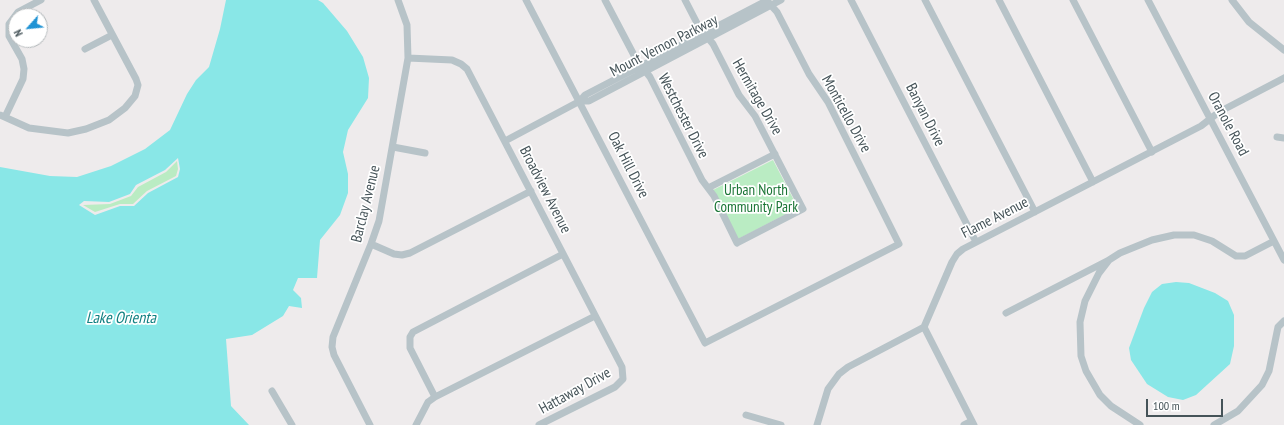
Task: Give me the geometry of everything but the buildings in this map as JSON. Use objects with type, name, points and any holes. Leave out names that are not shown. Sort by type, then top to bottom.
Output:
[{"type":"street","points":[[41,0],[18,12],[9,24],[10,36],[22,59],[24,69],[23,79],[3,116],[29,128],[68,133],[86,129],[109,120],[125,108],[138,91],[136,79],[94,0]]},
{"type":"street","name":"Barclay Avenue","points":[[368,425],[334,355],[332,347],[333,337],[379,221],[408,58],[407,25],[398,0]]},
{"type":"street","name":"Oak Hill Drive","points":[[526,0],[705,343]]},
{"type":"street","name":"Westchester Drive","points":[[605,0],[708,188],[714,196],[737,243]]},
{"type":"street","name":"Hermitage Drive","points":[[685,0],[705,36],[713,44],[732,82],[755,116],[803,209],[737,243]]},
{"type":"street","name":"Mount Vernon Parkway","points":[[505,141],[580,101],[589,101],[643,68],[768,2],[781,0]]},
{"type":"street","name":"Banyan Drive","points":[[851,0],[976,242]]},
{"type":"street","points":[[925,0],[1035,212]]},
{"type":"street","points":[[999,0],[1093,182]]},
{"type":"street","points":[[1073,0],[1152,152]]},
{"type":"street","name":"Oranole Road","points":[[1148,0],[1284,260]]},
{"type":"street","points":[[1232,0],[1249,22],[1284,50]]},
{"type":"street","name":"Monticello Drive","points":[[705,343],[899,244],[828,102],[809,74],[777,12],[768,2]]},
{"type":"street","points":[[85,48],[112,35]]},
{"type":"street","name":"Broadview Avenue","points":[[408,58],[452,60],[461,64],[467,69],[622,368],[623,379]]},
{"type":"street","name":"Flame Avenue","points":[[924,327],[956,254],[976,242],[1201,126],[1219,112],[1284,78]]},
{"type":"street","points":[[393,147],[425,153]]},
{"type":"street","points":[[708,188],[775,154]]},
{"type":"street","points":[[371,244],[394,254],[402,255],[410,253],[531,191]]},
{"type":"street","points":[[1006,312],[1135,246],[1174,235],[1194,235],[1212,241],[1236,256],[1245,256],[1274,241]]},
{"type":"street","points":[[435,397],[410,348],[410,337],[416,328],[563,254]]},
{"type":"street","points":[[1109,260],[1093,284],[1085,301],[1080,322],[1081,356],[1086,371],[1100,395],[1130,423],[1140,425]]},
{"type":"street","points":[[416,425],[428,402],[435,397],[595,316]]},
{"type":"street","points":[[1214,425],[1238,411],[1262,385],[1269,371],[1278,327],[1284,321]]},
{"type":"street","points":[[817,425],[828,389],[839,374],[848,367],[924,327],[973,423],[964,425]]},
{"type":"street","name":"Hattaway Drive","points":[[539,425],[615,387],[623,379]]},
{"type":"street","points":[[272,391],[292,425]]},
{"type":"street","points":[[746,415],[781,425]]},
{"type":"green space","name":"Urban North Community Park","points":[[773,160],[798,208],[738,239],[713,190]]},
{"type":"green space","points":[[177,161],[178,169],[176,176],[147,191],[133,204],[120,204],[95,212],[83,205],[110,204],[131,196],[138,187],[166,172]]},
{"type":"water","name":"Lake Orienta","points":[[226,0],[318,0],[323,3],[347,31],[363,57],[369,78],[368,98],[348,130],[343,152],[348,174],[348,193],[340,215],[320,240],[317,278],[298,278],[293,290],[301,298],[302,308],[289,306],[283,316],[252,335],[226,339],[231,406],[249,425],[0,425],[0,167],[50,176],[77,177],[111,166],[145,149],[170,130],[187,94],[196,80],[209,67],[220,29]],"holes":[[[178,158],[180,169],[178,177],[148,193],[134,206],[120,206],[95,215],[79,205],[84,201],[109,202],[130,194],[136,185],[165,170]]]},
{"type":"water","points":[[1176,282],[1189,283],[1215,293],[1228,301],[1234,315],[1234,346],[1230,364],[1196,395],[1183,400],[1168,397],[1147,384],[1131,360],[1129,348],[1144,308],[1152,292],[1162,284]]}]
